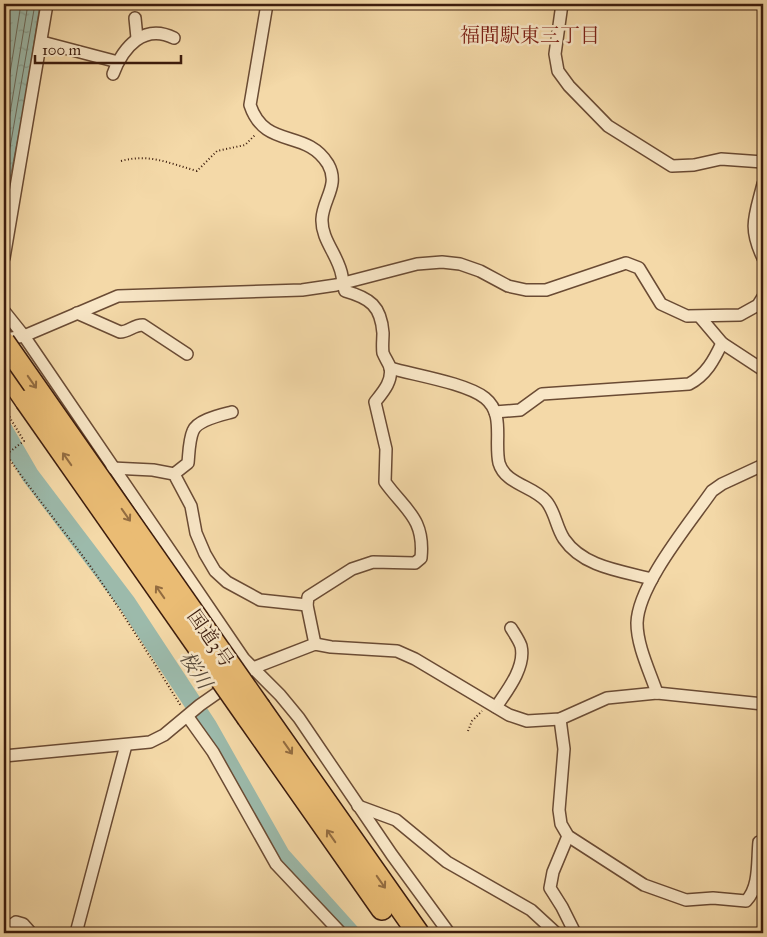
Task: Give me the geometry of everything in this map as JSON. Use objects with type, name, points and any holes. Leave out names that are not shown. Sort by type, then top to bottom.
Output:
[{"type":"highway","name":"国道3号","points":[[8,338],[400,933]]},
{"type":"highway","name":"国道3号","points":[[4,369],[254,713],[418,933]]},
{"type":"highway","points":[[5,385],[26,401]]},
{"type":"street","points":[[4,258],[7,218],[42,42],[47,4]]},
{"type":"street","points":[[267,4],[250,105],[254,118],[260,125],[276,135],[308,144],[328,165],[332,176],[332,188],[323,210],[322,231],[342,276],[342,282],[346,291],[365,297],[376,308],[382,319],[384,353],[390,368],[390,380],[375,402],[386,449],[385,482],[412,512],[417,522],[421,558],[415,563],[373,562],[352,569],[308,597],[307,605],[315,644]]},
{"type":"street","points":[[562,4],[555,54],[558,71],[569,86],[608,126],[672,166],[689,166],[721,159],[763,162]]},
{"type":"street","points":[[135,18],[137,38]]},
{"type":"street","points":[[113,74],[118,62],[137,38],[162,32],[174,38]]},
{"type":"street","points":[[42,42],[118,62]]},
{"type":"street","points":[[763,184],[752,228],[755,242],[763,258]]},
{"type":"street","points":[[8,338],[118,296],[302,290],[336,285],[417,264],[442,262],[460,264],[480,271],[508,286],[526,290],[546,290],[626,263],[639,268],[661,304],[687,316],[740,315],[758,305],[763,297]]},
{"type":"street","points":[[4,311],[8,338],[112,468],[244,659],[280,695],[298,718],[449,933]]},
{"type":"street","points":[[77,313],[120,332],[125,332],[135,325],[143,325],[187,354]]},
{"type":"street","points":[[700,317],[722,343],[763,370]]},
{"type":"street","points":[[495,412],[520,410],[542,394],[689,384],[699,379],[713,360],[722,343]]},
{"type":"street","points":[[390,368],[472,390],[486,399],[495,412],[500,463],[509,477],[545,500],[564,539],[580,556],[595,564],[652,579]]},
{"type":"street","points":[[112,468],[153,470],[174,474],[188,463],[193,430],[212,419],[232,412]]},
{"type":"street","points":[[657,693],[637,625],[639,605],[652,579],[712,491],[722,484],[763,465]]},
{"type":"street","points":[[174,474],[191,506],[196,533],[202,547],[221,577],[240,590],[260,600],[307,605]]},
{"type":"street","points":[[495,706],[514,678],[519,663],[521,646],[511,628]]},
{"type":"street","points":[[4,756],[150,742],[164,735],[253,668],[315,644],[350,649],[396,651],[415,659],[495,706],[527,722],[560,719],[608,698],[657,693],[763,704]]},
{"type":"street","points":[[193,712],[213,752],[276,864],[341,933]]},
{"type":"street","points":[[560,719],[564,749],[559,810],[561,824],[568,836],[644,885],[686,900],[712,898],[746,900],[752,895],[756,881],[759,842]]},
{"type":"street","points":[[76,933],[126,745]]},
{"type":"street","points":[[358,806],[396,820],[447,862],[531,910],[556,933]]},
{"type":"street","points":[[568,836],[553,872],[550,888],[575,933]]},
{"type":"street","points":[[4,932],[16,922],[23,924],[31,933]]},
{"type":"path","points":[[121,161],[143,158],[171,161],[197,171],[217,151],[250,142],[260,125]]},
{"type":"path","points":[[5,385],[10,418],[24,441],[5,455],[87,562],[193,712]]},
{"type":"path","points":[[468,731],[476,715],[495,706]]},
{"type":"path","points":[[227,933],[234,928],[249,933]]},
{"type":"water","points":[[4,4],[40,4],[23,112],[4,209]]},
{"type":"water","points":[[4,411],[22,449],[12,458],[4,442]]},
{"type":"waterway","name":"桜川","points":[[4,430],[30,475],[127,603],[208,726],[281,855],[351,933]]},
{"type":"district","name":"福間駅東三丁目","points":[[530,35]]}]
